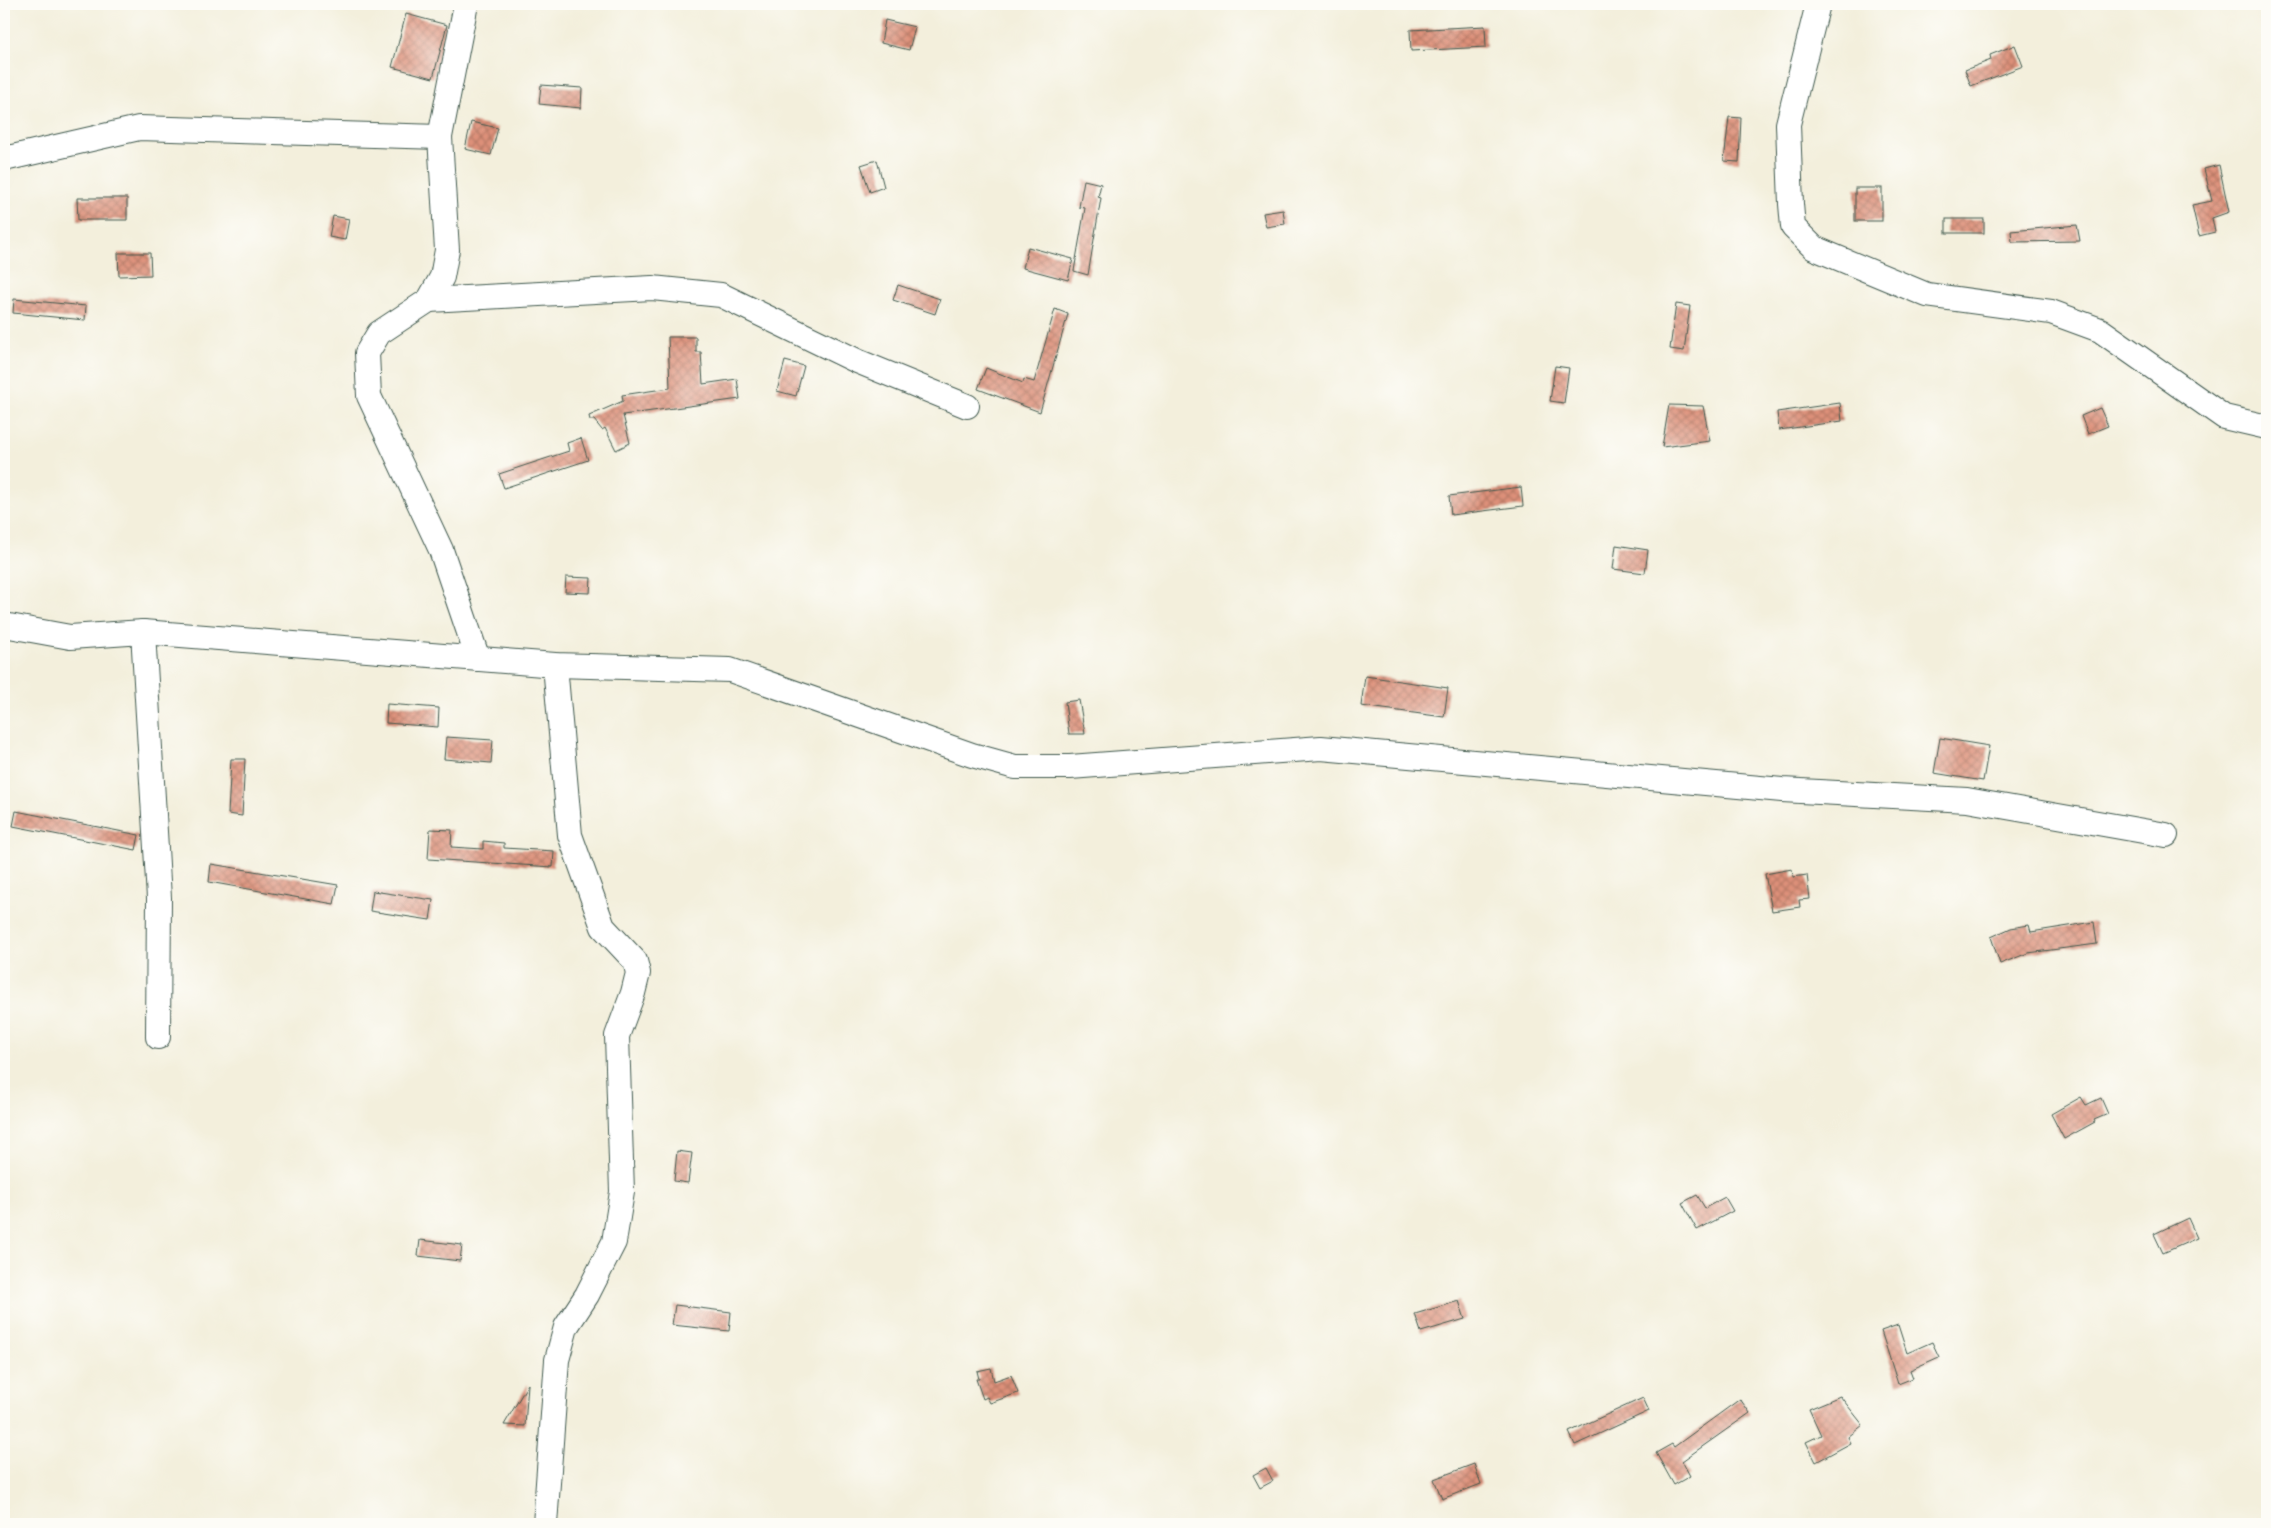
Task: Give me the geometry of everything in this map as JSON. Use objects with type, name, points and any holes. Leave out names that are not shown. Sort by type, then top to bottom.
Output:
[{"type":"street","points":[[466,4],[440,138],[447,250],[442,277],[429,300],[379,334],[367,354],[369,396],[441,550],[478,659]]},
{"type":"street","points":[[1818,4],[1788,124],[1790,204],[1794,227],[1814,248],[1927,295],[2051,312],[2100,330],[2224,417],[2267,427]]},
{"type":"street","points":[[4,159],[139,128],[440,138]]},
{"type":"street","points":[[429,300],[652,288],[721,295],[857,361],[967,406]]},
{"type":"street","points":[[4,626],[70,637],[143,632],[555,665],[730,670],[972,755],[1015,767],[1070,767],[1321,748],[1782,790],[1967,800],[2166,835]]},
{"type":"street","points":[[143,632],[159,898],[158,1037]]},
{"type":"street","points":[[546,1524],[557,1360],[566,1327],[586,1295],[614,1242],[622,1192],[617,1036],[633,993],[638,973],[635,961],[602,927],[570,835],[555,665]]},
{"type":"building","points":[[406,14],[447,25],[433,78],[392,67]]},
{"type":"building","points":[[885,20],[915,27],[909,50],[881,43]]},
{"type":"building","points":[[1485,26],[1486,47],[1411,51],[1410,30]]},
{"type":"building","points":[[2015,45],[2023,66],[1971,86],[1965,70],[1991,60],[1990,55]]},
{"type":"building","points":[[541,85],[582,88],[581,108],[539,104]]},
{"type":"building","points":[[1729,117],[1741,118],[1739,162],[1724,161]]},
{"type":"building","points":[[471,122],[498,128],[491,155],[465,149]]},
{"type":"building","points":[[877,160],[884,187],[870,192],[861,165]]},
{"type":"building","points":[[2219,165],[2229,212],[2212,218],[2215,232],[2199,236],[2192,205],[2212,201],[2204,169]]},
{"type":"building","points":[[1084,180],[1101,184],[1098,197],[1101,198],[1088,275],[1074,271],[1085,208],[1079,207]]},
{"type":"building","points":[[1855,188],[1882,188],[1882,221],[1855,221]]},
{"type":"building","points":[[77,198],[127,198],[127,220],[78,220]]},
{"type":"building","points":[[1283,210],[1285,224],[1266,227],[1263,213]]},
{"type":"building","points":[[333,216],[349,219],[345,240],[329,237]]},
{"type":"building","points":[[1946,219],[1984,219],[1984,233],[1946,233]]},
{"type":"building","points":[[2077,225],[2080,241],[2012,242],[2011,231]]},
{"type":"building","points":[[1028,247],[1073,259],[1068,280],[1023,268]]},
{"type":"building","points":[[118,253],[150,253],[151,275],[119,276]]},
{"type":"building","points":[[898,285],[940,299],[935,314],[893,300]]},
{"type":"building","points":[[14,299],[86,306],[85,320],[13,313]]},
{"type":"building","points":[[1676,304],[1690,306],[1684,351],[1670,349]]},
{"type":"building","points":[[1055,309],[1068,314],[1040,412],[978,389],[986,368],[1023,383],[1024,379],[1034,382]]},
{"type":"building","points":[[668,337],[696,337],[696,352],[701,352],[703,384],[737,379],[740,399],[623,415],[630,443],[616,450],[605,428],[602,430],[594,420],[590,420],[589,416],[623,401],[622,395],[670,388]]},
{"type":"building","points":[[785,361],[804,366],[796,396],[777,391]]},
{"type":"building","points":[[1555,366],[1569,368],[1564,403],[1550,401]]},
{"type":"building","points":[[1840,403],[1842,421],[1779,430],[1777,412]]},
{"type":"building","points":[[1669,405],[1703,406],[1710,441],[1662,447]]},
{"type":"building","points":[[2100,408],[2108,426],[2088,434],[2081,416]]},
{"type":"building","points":[[581,438],[588,460],[504,488],[499,474],[569,451],[567,443]]},
{"type":"building","points":[[1521,487],[1523,506],[1451,515],[1449,496]]},
{"type":"building","points":[[1616,545],[1648,550],[1645,573],[1613,569]]},
{"type":"building","points":[[566,577],[591,578],[590,593],[565,592]]},
{"type":"building","points":[[1365,676],[1448,688],[1444,717],[1361,706]]},
{"type":"building","points":[[1079,700],[1085,734],[1069,734],[1065,702]]},
{"type":"building","points":[[387,704],[439,708],[438,727],[386,723]]},
{"type":"building","points":[[446,737],[493,740],[491,763],[444,759]]},
{"type":"building","points":[[1940,738],[1989,746],[1983,781],[1934,773]]},
{"type":"building","points":[[231,759],[245,759],[242,816],[228,814]]},
{"type":"building","points":[[16,811],[139,835],[136,850],[13,826]]},
{"type":"building","points":[[430,829],[452,830],[451,847],[483,849],[483,841],[504,843],[504,848],[554,851],[553,867],[428,859]]},
{"type":"building","points":[[211,864],[338,885],[334,904],[209,882]]},
{"type":"building","points":[[1792,869],[1793,877],[1807,875],[1810,899],[1799,900],[1800,907],[1772,911],[1765,874]]},
{"type":"building","points":[[373,891],[433,900],[430,920],[370,911]]},
{"type":"building","points":[[2094,922],[2097,944],[2028,953],[2000,964],[1991,937],[2011,928],[2029,925],[2031,932]]},
{"type":"building","points":[[2081,1097],[2086,1105],[2101,1098],[2108,1114],[2094,1120],[2095,1122],[2064,1139],[2051,1114]]},
{"type":"building","points":[[677,1151],[692,1153],[688,1183],[674,1181]]},
{"type":"building","points":[[1697,1195],[1705,1208],[1725,1197],[1733,1211],[1697,1230],[1682,1203]]},
{"type":"building","points":[[2188,1218],[2197,1238],[2163,1253],[2154,1234]]},
{"type":"building","points":[[420,1240],[462,1245],[460,1261],[418,1256]]},
{"type":"building","points":[[1459,1301],[1465,1319],[1421,1332],[1415,1314]]},
{"type":"building","points":[[675,1305],[731,1312],[729,1331],[672,1325]]},
{"type":"building","points":[[1898,1325],[1907,1353],[1932,1342],[1939,1357],[1910,1370],[1913,1378],[1898,1384],[1881,1331]]},
{"type":"building","points":[[991,1368],[994,1381],[1011,1375],[1018,1393],[990,1403],[987,1397],[983,1399],[976,1379],[979,1379],[977,1371]]},
{"type":"building","points":[[528,1384],[525,1426],[504,1425]]},
{"type":"building","points":[[1840,1396],[1863,1425],[1848,1437],[1851,1443],[1816,1462],[1806,1442],[1821,1435],[1809,1409]]},
{"type":"building","points":[[1643,1398],[1649,1411],[1575,1445],[1569,1432]]},
{"type":"building","points":[[1740,1399],[1750,1413],[1682,1461],[1690,1476],[1674,1485],[1656,1453],[1672,1444],[1674,1447]]},
{"type":"building","points":[[1474,1464],[1481,1484],[1442,1499],[1434,1479]]},
{"type":"building","points":[[1266,1468],[1273,1481],[1260,1488],[1253,1475]]}]
